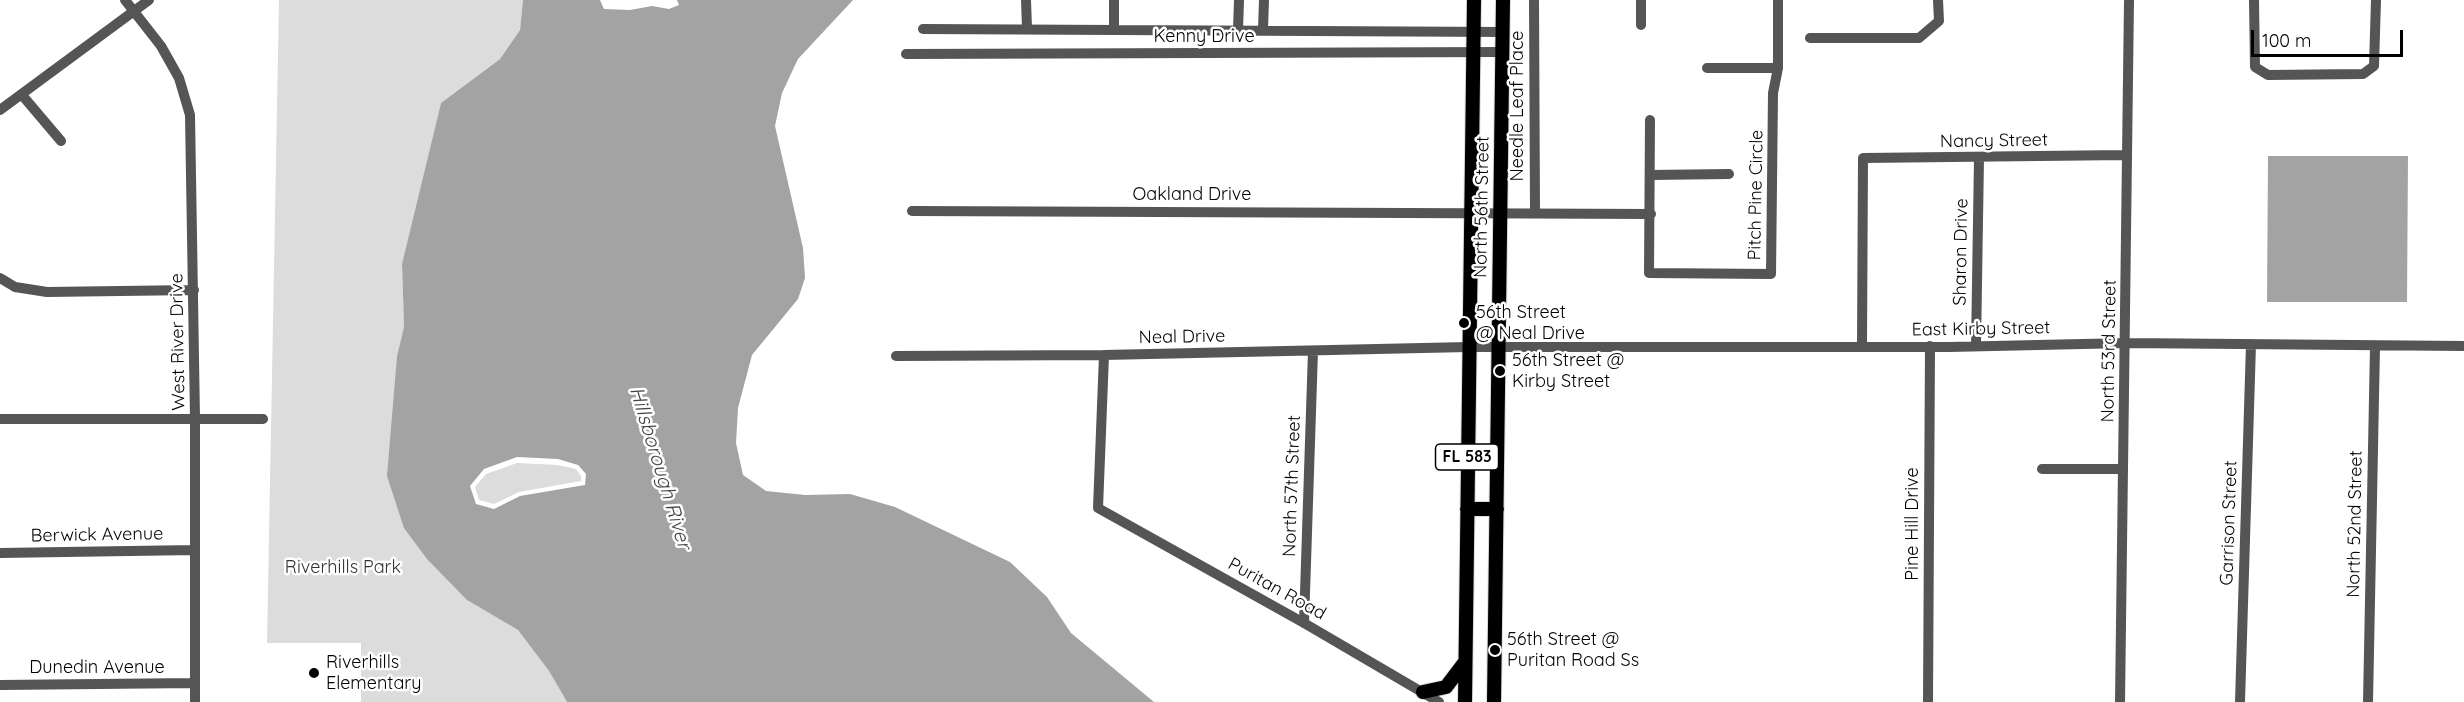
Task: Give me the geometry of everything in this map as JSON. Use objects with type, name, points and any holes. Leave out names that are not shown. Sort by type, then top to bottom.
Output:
[{"type":"main road","name":"North 56th Street","points":[[1465,702],[1474,0]]},
{"type":"main road","name":"North 56th Street","points":[[1494,702],[1503,0]]},
{"type":"main road","points":[[1467,509],[1497,509]]},
{"type":"main road","points":[[1423,692],[1446,687],[1466,660]]},
{"type":"street","name":"West River Drive","points":[[125,0],[161,46],[179,78],[190,115],[194,290],[195,702]]},
{"type":"street","points":[[0,110],[148,0]]},
{"type":"street","points":[[1026,0],[1027,28]]},
{"type":"street","points":[[1114,0],[1114,29]]},
{"type":"street","points":[[1239,0],[1239,30]]},
{"type":"street","points":[[1263,0],[1263,30]]},
{"type":"street","name":"Needle Leaf Place","points":[[1533,0],[1535,212]]},
{"type":"street","points":[[1641,0],[1641,25]]},
{"type":"street","name":"Pitch Pine Circle","points":[[1651,214],[1649,273],[1771,274],[1773,93],[1778,68],[1778,0]]},
{"type":"street","points":[[1810,38],[1919,38],[1939,21],[1938,0]]},
{"type":"street","name":"North 53rd Street","points":[[2121,702],[2122,469],[2127,343],[2126,155],[2129,0]]},
{"type":"street","points":[[2254,0],[2255,67],[2268,75],[2280,75],[2363,74],[2374,66],[2376,0]]},
{"type":"street","points":[[923,29],[1503,32]]},
{"type":"street","name":"Kenny Drive","points":[[906,54],[1502,52]]},
{"type":"street","points":[[1707,68],[1778,68]]},
{"type":"street","points":[[22,95],[61,141]]},
{"type":"street","points":[[1499,213],[1651,214],[1650,120]]},
{"type":"street","name":"Nancy Street","points":[[1862,345],[1863,158],[2126,155]]},
{"type":"street","name":"Sharon Drive","points":[[1976,346],[1979,158]]},
{"type":"street","points":[[1650,175],[1729,174]]},
{"type":"street","name":"Oakland Drive","points":[[912,211],[1499,213]]},
{"type":"street","points":[[0,278],[15,287],[47,292],[194,290]]},
{"type":"street","name":"East Kirby Street","points":[[1468,347],[1976,346],[2127,343],[2464,346]]},
{"type":"street","name":"Garrison Street","points":[[2240,702],[2251,344]]},
{"type":"street","name":"Pine Hill Drive","points":[[1928,702],[1930,346]]},
{"type":"street","name":"Neal Drive","points":[[896,356],[1104,355],[1468,347]]},
{"type":"street","name":"North 52nd Street","points":[[2368,702],[2375,347]]},
{"type":"street","name":"North 57th Street","points":[[1305,623],[1313,351]]},
{"type":"street","name":"Puritan Road","points":[[1104,355],[1098,508],[1305,623],[1439,702]]},
{"type":"street","points":[[0,419],[263,419]]},
{"type":"street","points":[[2042,469],[2122,469]]},
{"type":"street","name":"Berwick Avenue","points":[[0,553],[195,550]]},
{"type":"street","name":"Dunedin Avenue","points":[[0,685],[195,683]]},
{"type":"green space","name":"Riverhills Park","points":[[279,0],[523,0],[520,30],[500,59],[441,103],[402,265],[404,327],[397,356],[395,399],[467,600],[518,630],[549,671],[567,702],[361,702],[361,643],[267,643]]},
{"type":"green space","points":[[517,463],[558,465],[576,469],[581,476],[581,481],[519,492],[494,504],[479,500],[475,487],[486,474]]},
{"type":"water","name":"Hillsborough River","points":[[523,0],[600,0],[604,9],[630,10],[652,6],[669,9],[679,5],[677,0],[853,0],[798,59],[782,93],[775,126],[803,248],[805,278],[798,299],[752,355],[738,408],[736,443],[743,475],[766,491],[805,495],[850,494],[895,507],[1010,562],[1047,597],[1071,633],[1154,702],[567,702],[549,671],[518,630],[467,600],[427,559],[404,528],[387,476],[397,356],[404,327],[402,264],[441,103],[500,59],[520,30]],"holes":[[[517,457],[558,459],[578,465],[586,474],[585,485],[520,496],[494,509],[476,504],[470,486],[484,469]]]},
{"type":"water","points":[[2268,156],[2408,156],[2407,302],[2267,302]]},
{"type":"place","name":"56th Street @ Neal Drive","points":[[1464,323]]},
{"type":"place","name":"56th Street @ Kirby Street","points":[[1500,371]]},
{"type":"place","name":"56th Street @ Puritan Road Ss","points":[[1495,650]]},
{"type":"place","name":"Riverhills Elementary","points":[[314,673]]}]
